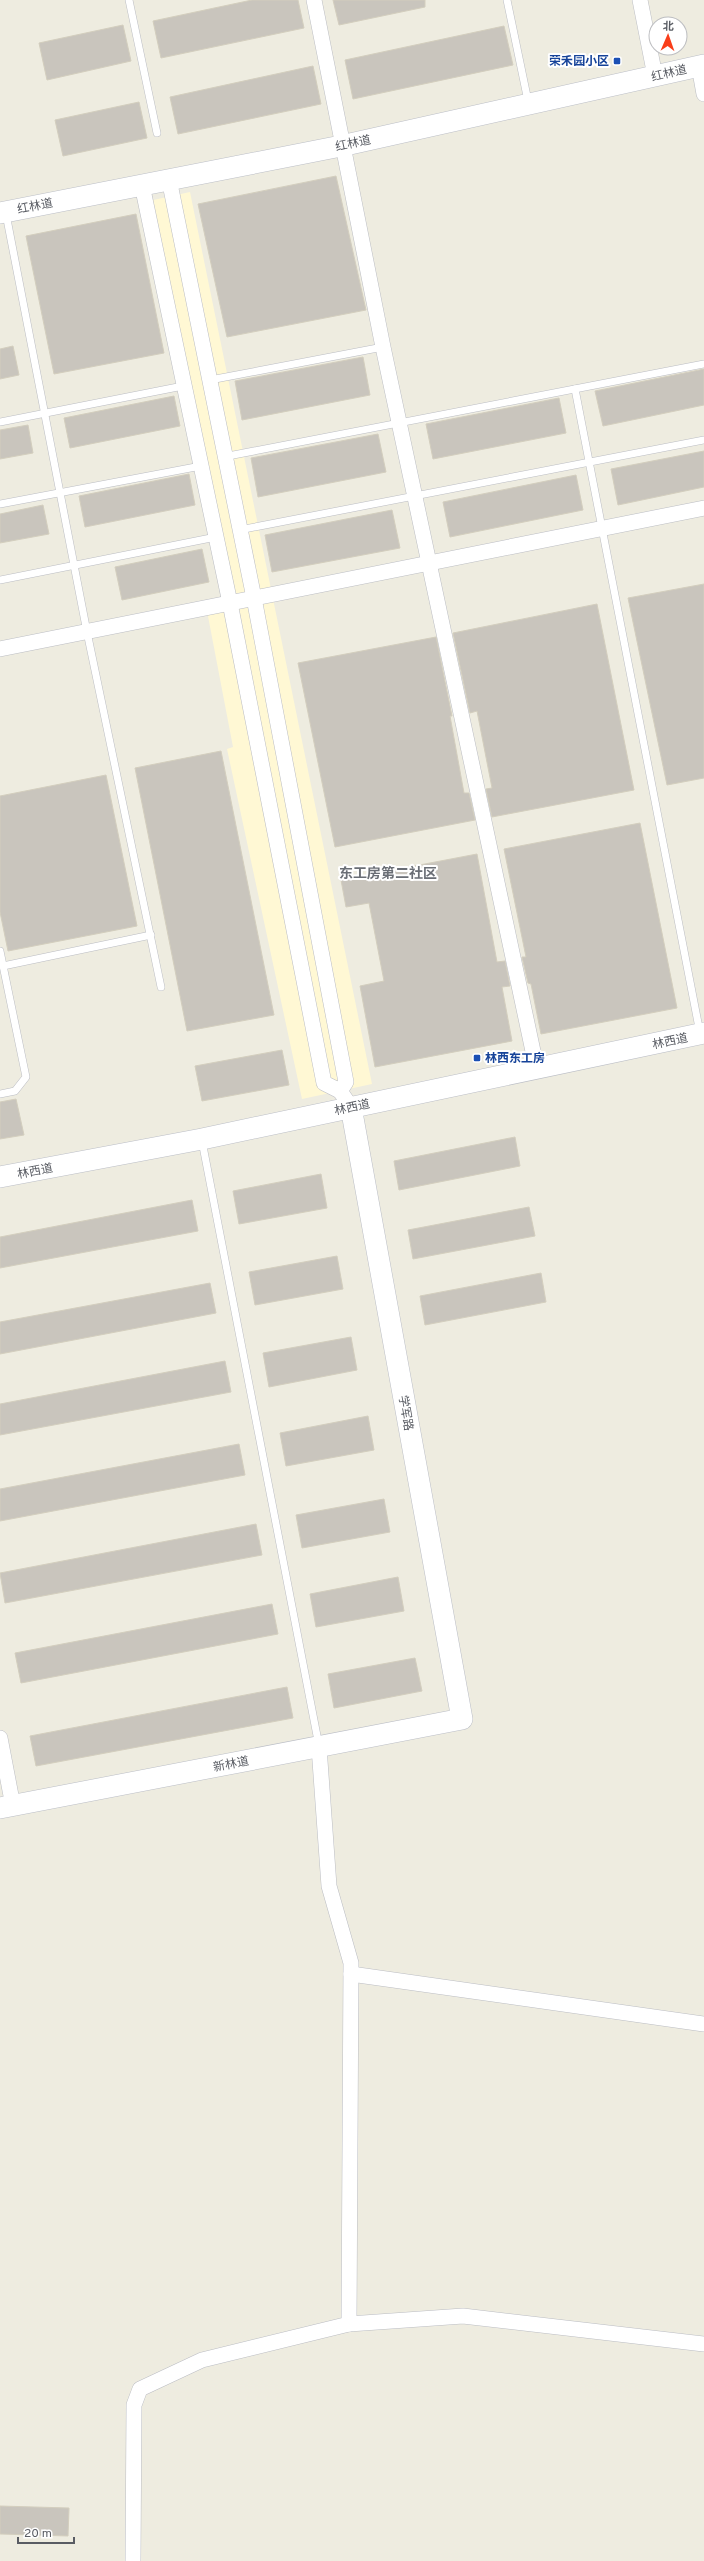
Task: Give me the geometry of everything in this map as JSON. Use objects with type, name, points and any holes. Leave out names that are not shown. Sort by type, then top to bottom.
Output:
[{"type":"street","points":[[314,0],[341,146],[414,496],[537,1070]]},
{"type":"street","points":[[640,0],[656,76]]},
{"type":"street","points":[[702,66],[704,94]]},
{"type":"street","name":"红林道","points":[[3,213],[341,146],[702,66]]},
{"type":"street","points":[[169,180],[210,380],[223,457],[254,598],[346,1082],[345,1099]]},
{"type":"street","points":[[142,185],[183,386],[230,603],[324,1083],[345,1099]]},
{"type":"street","points":[[0,649],[704,508]]},
{"type":"street","name":"林西道","points":[[0,1177],[202,1139],[345,1099],[537,1070],[702,1033]]},
{"type":"street","name":"学军路","points":[[345,1099],[462,1719]]},
{"type":"street","name":"新林道","points":[[6,1807],[462,1719]]},
{"type":"street","points":[[0,1738],[6,1807]]},
{"type":"street","points":[[320,1747],[329,1886],[351,1963],[349,2324]]},
{"type":"street","points":[[351,1974],[704,2024]]},
{"type":"street","points":[[133,2561],[134,2405],[140,2389],[202,2360],[349,2324],[463,2316],[704,2344]]},
{"type":"lane","points":[[129,0],[158,133]]},
{"type":"lane","points":[[507,0],[529,104]]},
{"type":"lane","points":[[3,213],[46,413],[87,632],[161,986]]},
{"type":"lane","points":[[210,380],[383,347]]},
{"type":"lane","points":[[223,457],[704,364]]},
{"type":"lane","points":[[0,422],[183,386]]},
{"type":"lane","points":[[575,389],[702,1033]]},
{"type":"lane","points":[[239,530],[704,440]]},
{"type":"lane","points":[[0,504],[201,466]]},
{"type":"lane","points":[[0,580],[216,537]]},
{"type":"lane","points":[[3,966],[151,935]]},
{"type":"lane","points":[[0,951],[26,1077],[15,1091],[0,1094]]},
{"type":"lane","points":[[202,1139],[320,1747]]},
{"type":"shaded area","points":[[190,192],[372,1084],[302,1099],[227,749],[233,747],[207,611],[229,608],[144,202]]},
{"type":"building","points":[[252,0],[298,0],[304,28],[161,58],[153,21]]},
{"type":"building","points":[[333,0],[425,0],[425,7],[339,25]]},
{"type":"building","points":[[123,25],[131,61],[47,80],[39,43]]},
{"type":"building","points":[[504,26],[513,65],[353,99],[345,60]]},
{"type":"building","points":[[313,66],[321,104],[178,134],[170,97]]},
{"type":"building","points":[[139,102],[147,138],[63,156],[55,120]]},
{"type":"building","points":[[336,176],[366,310],[227,337],[198,204]]},
{"type":"building","points":[[136,214],[164,353],[54,374],[26,236]]},
{"type":"building","points":[[13,346],[19,375],[0,379],[0,349]]},
{"type":"building","points":[[363,357],[370,395],[242,420],[235,381]]},
{"type":"building","points":[[704,369],[704,405],[603,426],[595,391]]},
{"type":"building","points":[[174,396],[180,426],[70,448],[64,418]]},
{"type":"building","points":[[559,398],[566,433],[433,459],[426,424]]},
{"type":"building","points":[[28,425],[33,453],[0,459],[0,430]]},
{"type":"building","points":[[378,434],[386,472],[258,497],[251,458]]},
{"type":"building","points":[[704,451],[704,487],[618,505],[611,469]]},
{"type":"building","points":[[189,474],[195,505],[85,527],[79,496]]},
{"type":"building","points":[[576,475],[583,510],[450,537],[443,502]]},
{"type":"building","points":[[43,505],[49,534],[0,543],[0,514]]},
{"type":"building","points":[[392,510],[400,548],[272,572],[265,535]]},
{"type":"building","points":[[202,549],[209,582],[122,600],[115,567]]},
{"type":"building","points":[[704,584],[704,778],[667,785],[628,598]]},
{"type":"building","points":[[597,604],[634,790],[492,817],[486,789],[492,788],[477,711],[470,713],[453,633]]},
{"type":"building","points":[[436,637],[452,716],[450,716],[464,793],[469,793],[475,820],[335,847],[298,663]]},
{"type":"building","points":[[221,751],[274,1015],[187,1031],[135,768]]},
{"type":"building","points":[[106,775],[137,926],[8,951],[0,912],[0,796]]},
{"type":"building","points":[[640,823],[677,1008],[541,1034],[531,984],[528,983],[522,957],[526,957],[504,849]]},
{"type":"building","points":[[477,854],[497,962],[505,961],[510,986],[502,987],[512,1041],[375,1067],[360,986],[384,981],[369,903],[346,907],[341,880]]},
{"type":"building","points":[[282,1050],[289,1085],[202,1101],[195,1066]]},
{"type":"building","points":[[16,1099],[24,1135],[0,1139],[0,1102]]},
{"type":"building","points":[[515,1137],[520,1166],[399,1190],[394,1161]]},
{"type":"building","points":[[321,1174],[327,1208],[239,1224],[233,1191]]},
{"type":"building","points":[[192,1200],[198,1231],[0,1268],[0,1237]]},
{"type":"building","points":[[529,1207],[535,1236],[413,1259],[408,1230]]},
{"type":"building","points":[[337,1256],[343,1289],[255,1305],[249,1272]]},
{"type":"building","points":[[541,1273],[546,1302],[425,1325],[420,1296]]},
{"type":"building","points":[[210,1283],[216,1313],[0,1354],[0,1322]]},
{"type":"building","points":[[351,1337],[357,1370],[269,1387],[263,1353]]},
{"type":"building","points":[[225,1361],[231,1392],[0,1435],[0,1404]]},
{"type":"building","points":[[368,1416],[374,1450],[286,1466],[280,1433]]},
{"type":"building","points":[[239,1444],[245,1475],[0,1521],[0,1489]]},
{"type":"building","points":[[384,1499],[390,1532],[302,1548],[296,1515]]},
{"type":"building","points":[[256,1524],[262,1555],[5,1603],[0,1573]]},
{"type":"building","points":[[398,1577],[404,1611],[316,1627],[310,1594]]},
{"type":"building","points":[[272,1604],[278,1634],[21,1683],[15,1653]]},
{"type":"building","points":[[415,1658],[422,1691],[334,1708],[328,1674]]},
{"type":"building","points":[[287,1687],[293,1718],[36,1766],[30,1736]]},
{"type":"building","points":[[0,2506],[69,2508],[68,2536],[0,2534]]},
{"type":"place","name":"荣禾园小区","points":[[617,61]]},
{"type":"place","name":"林西东工房","points":[[477,1058]]},
{"type":"district","name":"东工房第二社区","points":[[388,873]]}]
